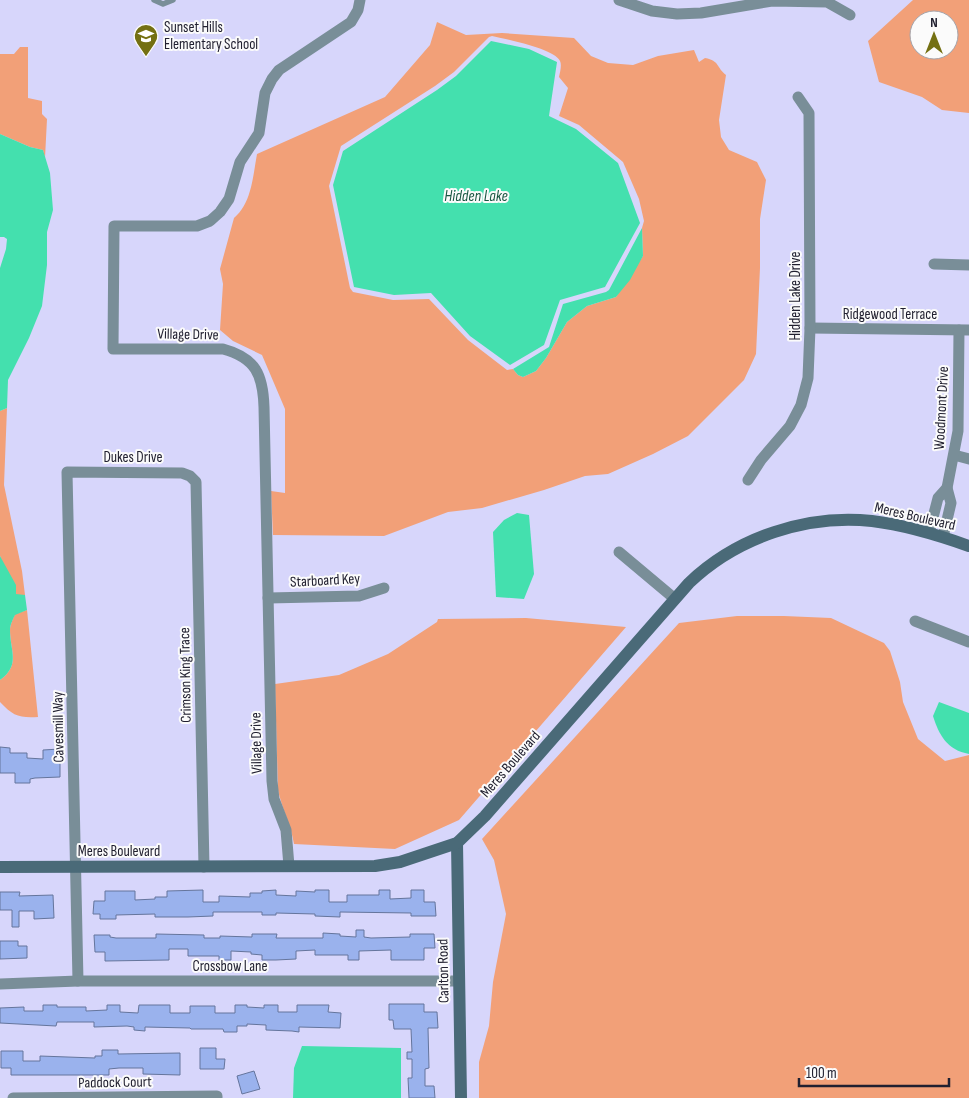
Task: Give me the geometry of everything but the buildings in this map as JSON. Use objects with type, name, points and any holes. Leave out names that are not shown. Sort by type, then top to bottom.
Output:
[{"type":"street","name":"Village Drive","points":[[289,866],[287,835],[274,799],[272,781],[264,400],[260,376],[252,363],[237,354],[223,349],[113,349],[114,226],[197,226],[215,217],[227,204],[240,162],[259,133],[265,93],[272,79],[279,70],[350,22],[358,10],[360,0]]},
{"type":"street","points":[[620,0],[652,11],[677,14],[713,11],[772,1],[827,2],[850,15]]},
{"type":"street","name":"Hidden Lake Drive","points":[[748,480],[761,460],[790,426],[802,404],[808,378],[810,328],[809,113],[798,97]]},
{"type":"street","points":[[934,264],[969,264]]},
{"type":"street","name":"Ridgewood Terrace","points":[[810,328],[964,330]]},
{"type":"street","name":"Woodmont Drive","points":[[943,537],[951,503],[947,488],[958,422],[964,330]]},
{"type":"street","points":[[954,455],[969,459]]},
{"type":"street","name":"Dukes Drive","points":[[67,472],[182,473],[190,476],[196,482]]},
{"type":"street","name":"Cavesmill Way","points":[[67,472],[78,982]]},
{"type":"street","name":"Crimson King Trace","points":[[196,482],[204,867]]},
{"type":"street","name":"Woodmont Drive","points":[[929,533],[938,498],[947,488]]},
{"type":"street","name":"Meres Boulevard","points":[[0,867],[385,865],[407,861],[457,843],[504,797],[696,577],[720,558],[752,540],[815,522],[855,520],[887,523],[929,533],[969,546]]},
{"type":"street","points":[[619,552],[675,599]]},
{"type":"street","name":"Starboard Key","points":[[268,598],[359,596],[384,588]]},
{"type":"street","points":[[915,621],[969,642]]},
{"type":"street","name":"Carlton Road","points":[[457,843],[461,1098]]},
{"type":"street","name":"Crossbow Lane","points":[[0,984],[459,981]]},
{"type":"street","name":"Paddock Court","points":[[13,1098],[217,1097]]},
{"type":"lane","points":[[154,0],[163,4],[173,0]]},
{"type":"shaded area","points":[[913,0],[969,0],[969,113],[942,110],[922,97],[879,82],[868,41]]},
{"type":"shaded area","points":[[437,22],[466,35],[502,33],[574,38],[591,56],[608,63],[633,65],[658,56],[694,50],[699,62],[705,58],[716,63],[726,75],[719,120],[721,137],[729,150],[757,162],[766,180],[760,219],[756,354],[744,380],[688,436],[608,474],[585,476],[482,508],[448,512],[384,536],[273,535],[271,491],[285,493],[285,409],[262,355],[233,341],[220,330],[223,284],[220,269],[234,218],[245,205],[248,197],[257,154],[385,97],[430,45]],"holes":[[[492,36],[549,52],[560,61],[559,77],[568,88],[559,116],[579,125],[623,162],[639,199],[644,221],[642,228],[643,256],[616,297],[587,306],[567,322],[546,358],[536,371],[523,377],[518,375],[513,369],[507,370],[468,340],[429,299],[393,300],[353,292],[350,288],[329,186],[341,146],[435,86],[454,72]]]},
{"type":"shaded area","points":[[20,47],[28,47],[28,98],[42,101],[42,114],[47,119],[45,158],[43,150],[30,147],[0,134],[0,54],[14,54]]},
{"type":"shaded area","points":[[7,408],[4,485],[22,571],[25,595],[16,595],[0,556],[0,411]]},
{"type":"shaded area","points":[[27,610],[38,717],[17,715],[0,702],[0,680],[10,669],[13,657],[11,624],[15,614]]},
{"type":"shaded area","points":[[737,616],[831,618],[884,643],[890,651],[900,682],[903,702],[918,739],[945,761],[969,755],[969,1098],[479,1098],[479,1062],[489,1026],[493,982],[506,914],[494,860],[482,839],[679,623]]},
{"type":"shaded area","points":[[526,618],[626,627],[459,820],[395,849],[294,844],[278,790],[275,684],[339,675],[388,654],[437,622],[438,619]]},
{"type":"water","name":"Hidden Lake","points":[[491,41],[529,49],[557,62],[549,116],[576,129],[618,163],[640,223],[605,287],[560,300],[544,345],[510,365],[470,336],[431,293],[394,295],[354,287],[333,185],[343,151],[456,76]]},
{"type":"water","points":[[0,134],[30,147],[43,150],[50,173],[53,210],[47,232],[47,265],[42,306],[29,338],[8,380],[7,408],[0,411],[0,268],[7,239],[0,237]]},
{"type":"water","points":[[642,228],[643,256],[630,280],[616,297],[587,306],[567,322],[546,358],[536,371],[523,377],[518,375],[513,369],[549,347],[563,304],[609,290]]},
{"type":"water","points":[[517,513],[529,515],[534,574],[524,599],[496,597],[493,532],[504,520]]},
{"type":"water","points":[[0,556],[16,585],[16,594],[25,595],[27,610],[15,615],[12,622],[10,630],[12,663],[10,669],[0,680]]},
{"type":"water","points":[[939,702],[969,713],[969,754],[955,749],[941,735],[933,716]]},
{"type":"water","points":[[302,1046],[401,1048],[401,1098],[293,1098],[294,1068]]},
{"type":"place","name":"Sunset Hills Elementary School","points":[[146,57]]}]
